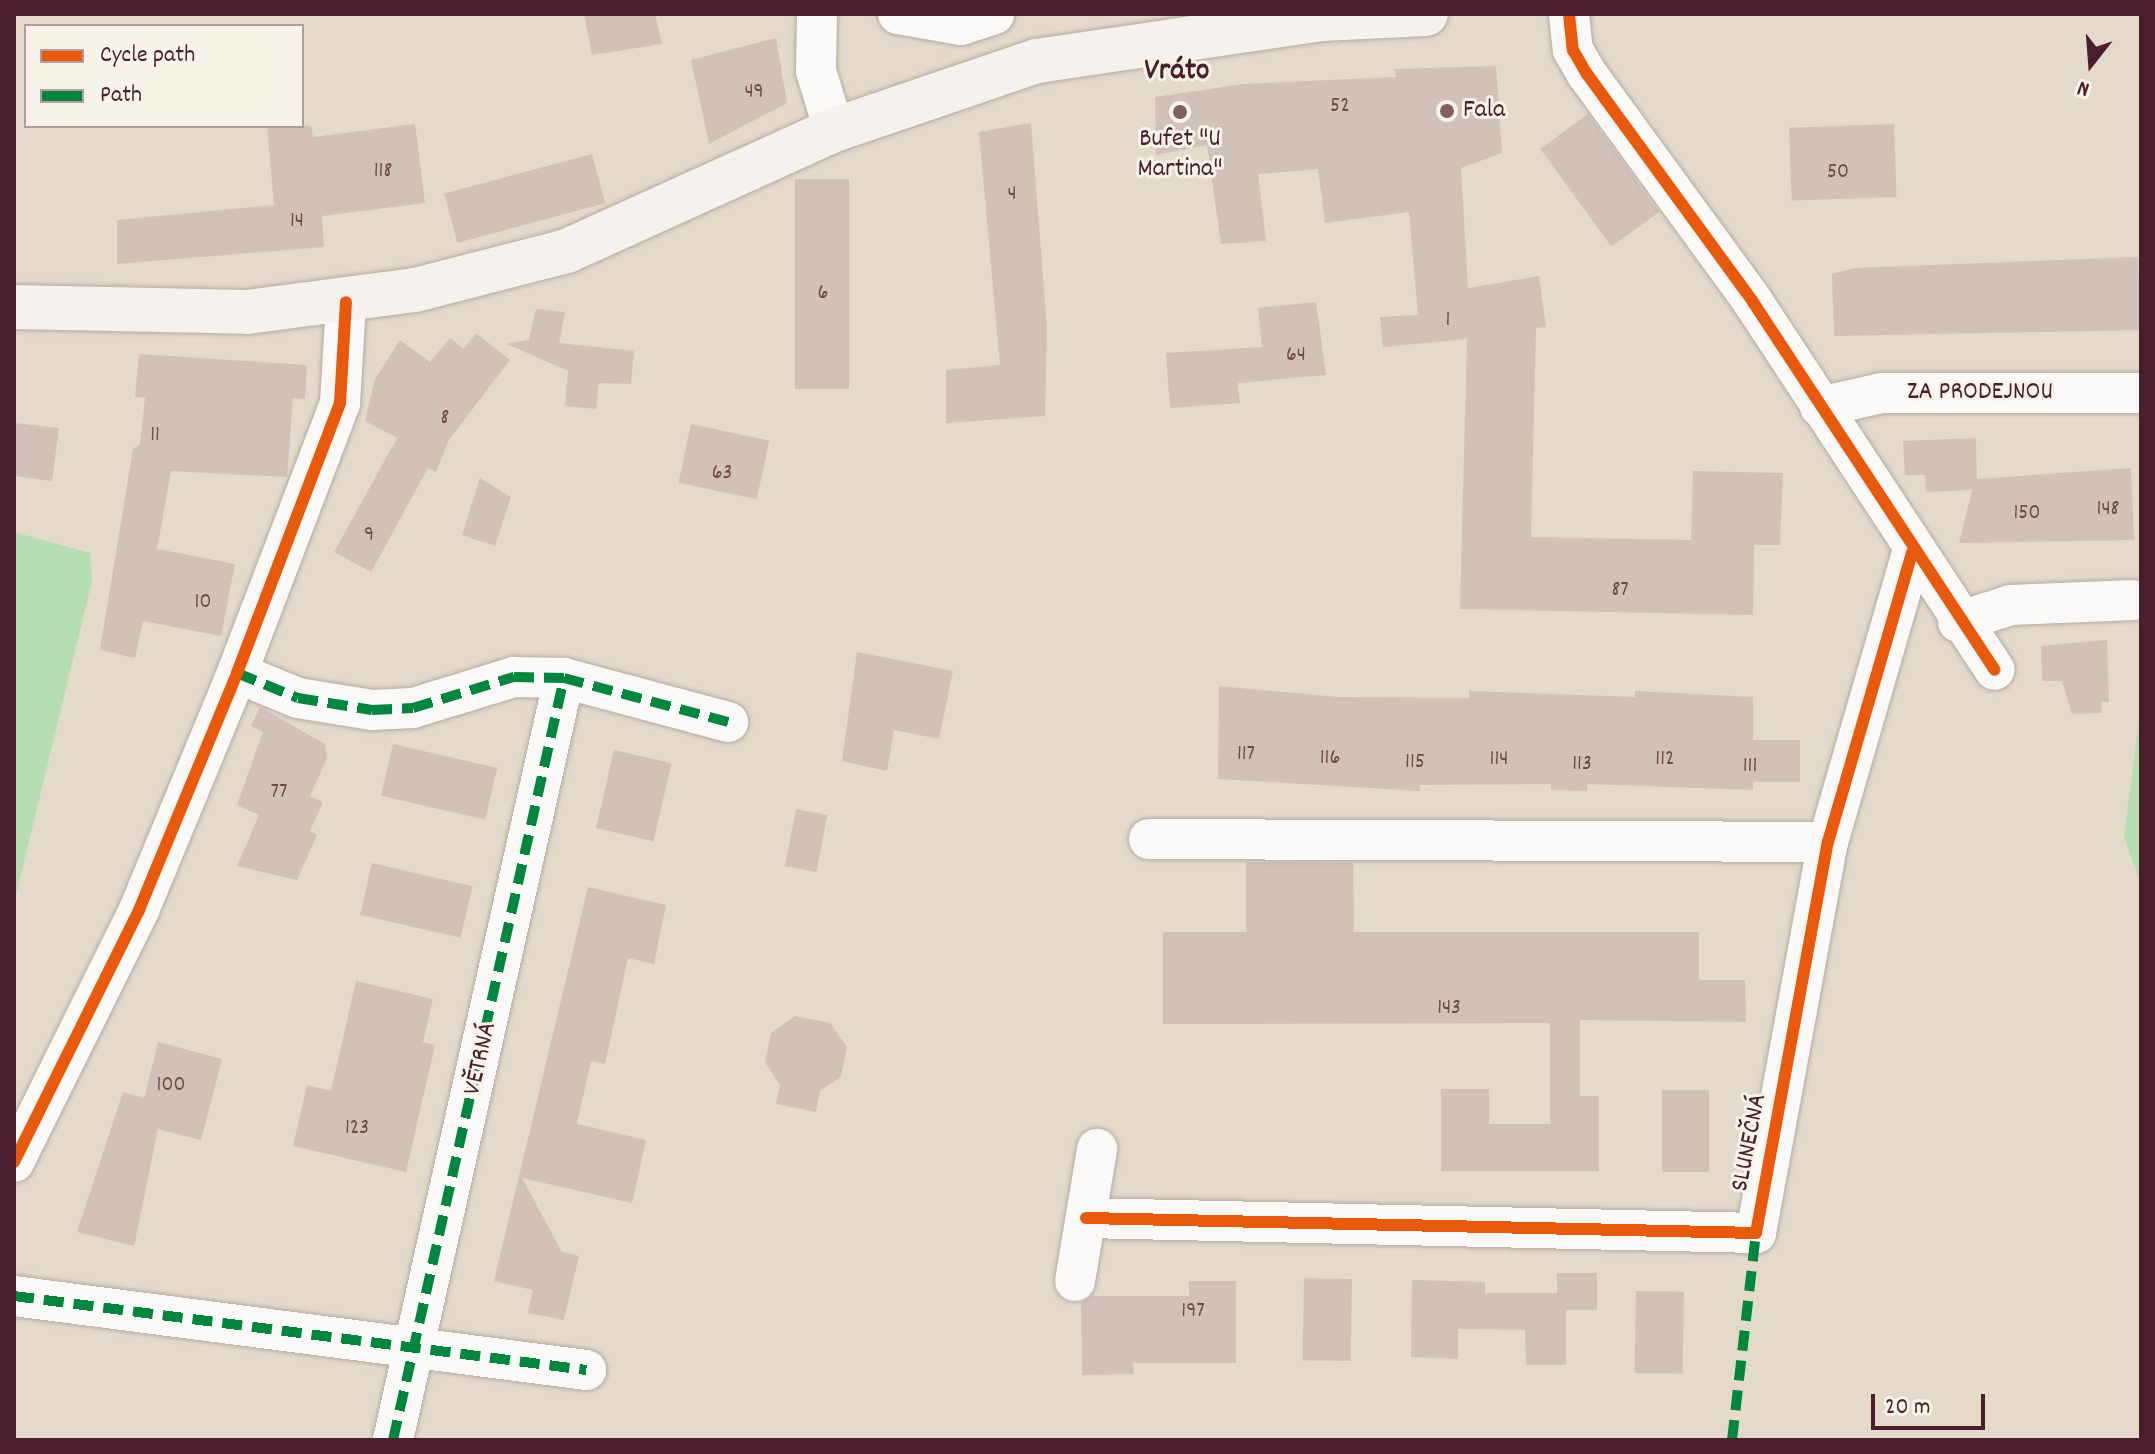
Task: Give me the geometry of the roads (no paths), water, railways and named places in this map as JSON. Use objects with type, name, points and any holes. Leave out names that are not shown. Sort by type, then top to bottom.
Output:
[{"type":"main road","points":[[14,307],[172,313],[346,302],[567,251],[834,130],[1037,61],[1322,17],[1426,14]]},
{"type":"street","points":[[817,14],[816,71],[834,130]]},
{"type":"street","points":[[898,14],[961,25],[994,14]]},
{"type":"street","points":[[1569,14],[1573,50],[1587,74],[1753,302],[1912,552],[1972,618],[1995,670]]},
{"type":"street","points":[[14,1162],[139,910],[237,673],[340,403],[346,302]]},
{"type":"street","name":"ZA PRODEJNOU","points":[[1820,407],[1881,393],[2141,393]]},
{"type":"street","name":"SLUNEČNÁ","points":[[1086,1218],[1756,1233],[1828,842],[1912,552]]},
{"type":"street","points":[[1972,618],[2011,605],[2133,600]]},
{"type":"street","points":[[237,673],[298,698],[372,710],[413,708],[514,677],[564,678],[728,722]]},
{"type":"street","name":"VĚTRNÁ","points":[[393,1440],[564,678]]},
{"type":"street","points":[[1149,839],[1828,842]]},
{"type":"street","points":[[1075,1281],[1097,1149]]},
{"type":"street","points":[[14,1296],[586,1370]]},
{"type":"place","name":"Fala","points":[[1447,111]]},
{"type":"place","name":"Bufet \"U Martina\"","points":[[1180,112]]},
{"type":"district","name":"Vráto","points":[[1177,73]]}]
